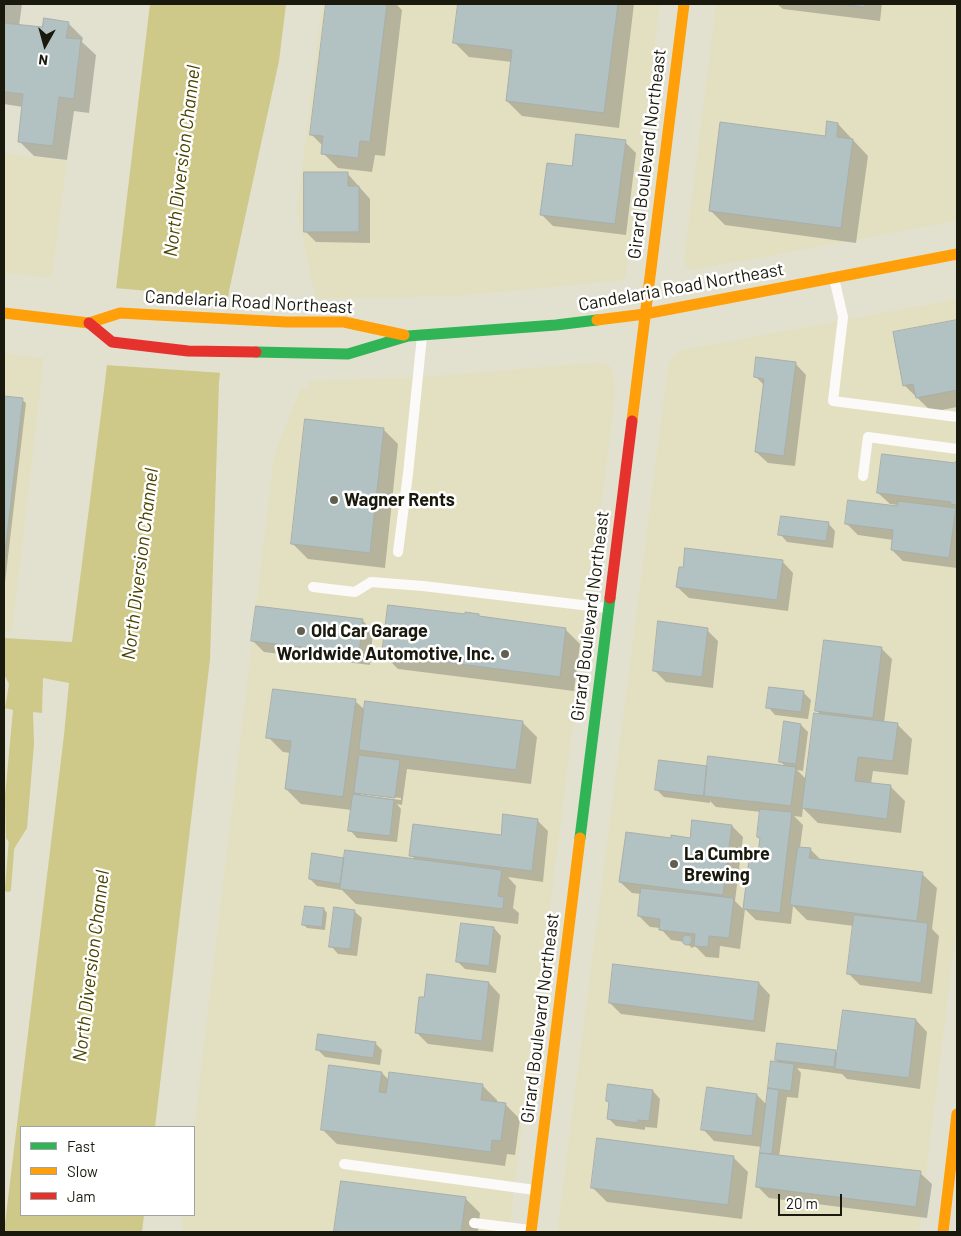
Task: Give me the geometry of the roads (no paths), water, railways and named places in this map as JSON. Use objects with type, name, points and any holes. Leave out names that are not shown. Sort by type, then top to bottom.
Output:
[{"type":"street","name":"Girard Boulevard Northeast","points":[[531,1231],[684,4]]},
{"type":"street","name":"Candelaria Road Northeast","points":[[4,313],[89,323],[120,313],[185,318],[344,322],[408,336],[422,336],[556,325],[645,314],[957,254]]},
{"type":"street","name":"Candelaria Road Northeast","points":[[89,323],[112,342],[188,350],[254,353],[348,354],[408,336]]},
{"type":"street","points":[[943,1232],[957,1114]]},
{"type":"lane","points":[[834,278],[843,317],[833,401],[957,417]]},
{"type":"lane","points":[[398,552],[422,336]]},
{"type":"lane","points":[[863,476],[868,437],[957,449]]},
{"type":"lane","points":[[313,587],[355,592],[371,582],[423,586],[608,608]]},
{"type":"lane","points":[[344,1164],[536,1190]]},
{"type":"lane","points":[[474,1223],[531,1231]]},
{"type":"water","name":"North Diversion Channel","points":[[150,4],[286,4],[279,61],[229,291],[219,382],[210,659],[155,1126],[20,1126],[20,1216],[144,1216],[142,1232],[4,1232],[69,683],[43,678],[42,713],[33,712],[34,744],[27,828],[14,849],[6,838],[5,796],[13,710],[5,708],[9,684],[4,674],[4,638],[72,642]]},
{"type":"waterway","points":[[8,889],[12,838]]},
{"type":"place","name":"Wagner Rents","points":[[334,500]]},
{"type":"place","name":"Old Car Garage","points":[[301,631]]},
{"type":"place","name":"Worldwide Automotive, Inc.","points":[[505,654]]},
{"type":"place","name":"La Cumbre Brewing","points":[[674,864]]}]
